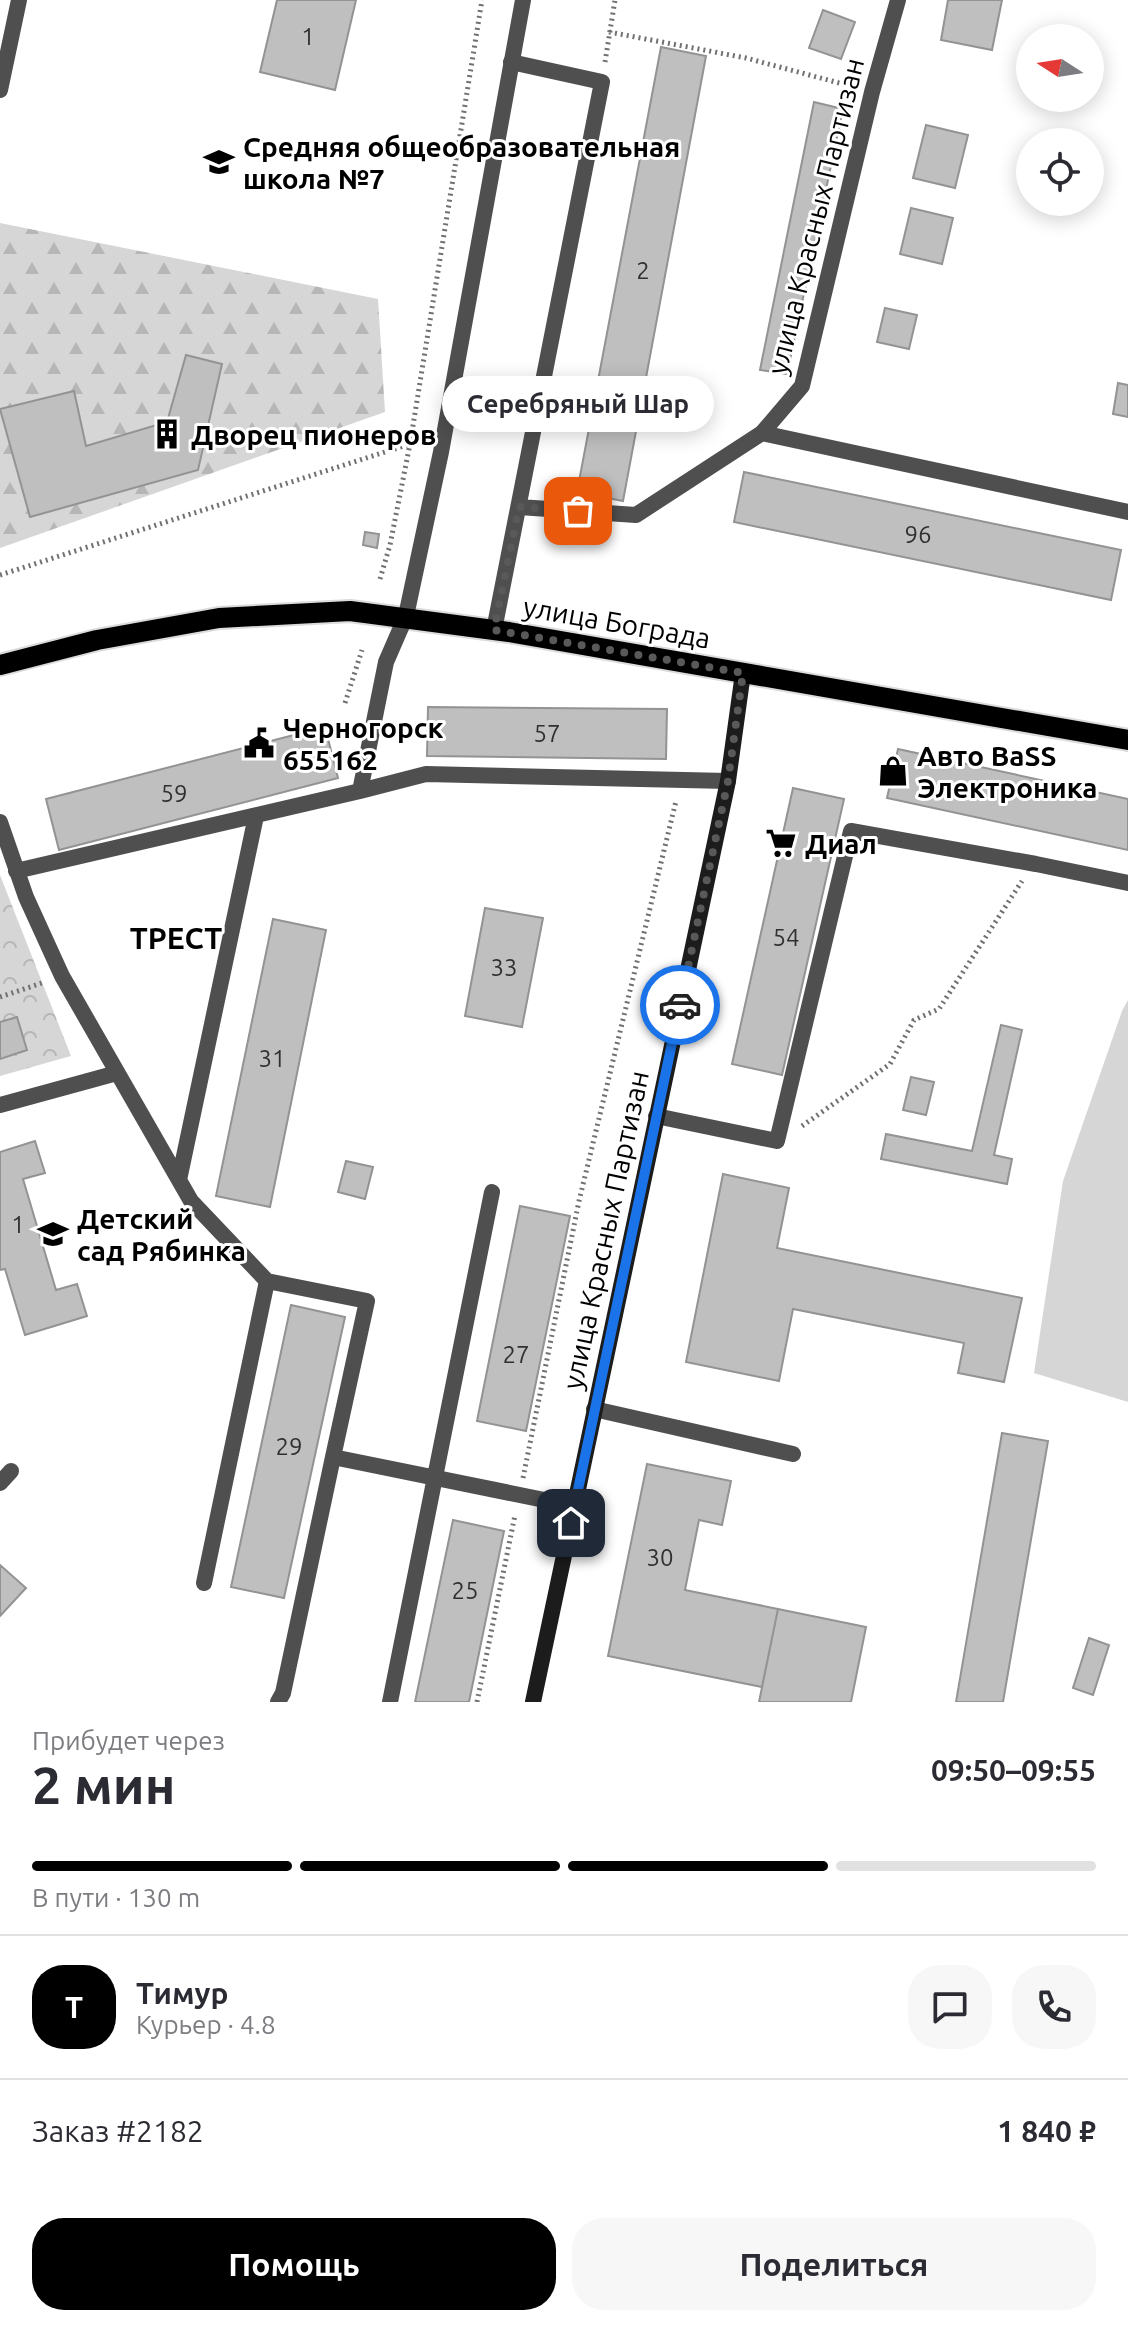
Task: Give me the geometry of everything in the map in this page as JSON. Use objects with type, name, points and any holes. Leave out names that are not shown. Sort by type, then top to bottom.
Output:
[{"type":"main road","name":"улица Бограда","points":[[0,665],[97,640],[219,618],[350,611],[494,630],[1128,740]]},
{"type":"main road","name":"улица Красных Партизан","points":[[533,1702],[728,781],[743,673]]},
{"type":"street","points":[[0,90],[19,0]]},
{"type":"street","points":[[360,791],[386,662],[406,616],[441,452],[523,0]]},
{"type":"street","name":"улица Красных Партизан","points":[[519,507],[636,515],[762,433],[802,386],[872,92],[898,0]]},
{"type":"street","points":[[494,630],[602,82],[511,62]]},
{"type":"street","points":[[762,433],[1128,512]]},
{"type":"street","points":[[16,871],[426,774],[728,781]]},
{"type":"street","points":[[179,1180],[256,816]]},
{"type":"street","points":[[0,822],[16,871],[62,976],[191,1201],[267,1281],[367,1301],[283,1693],[278,1702]]},
{"type":"street","points":[[656,1116],[777,1141],[851,831],[1128,883]]},
{"type":"street","points":[[0,1105],[117,1073]]},
{"type":"street","points":[[390,1702],[492,1192]]},
{"type":"street","points":[[204,1583],[267,1281]]},
{"type":"street","points":[[594,1409],[793,1454]]},
{"type":"street","points":[[333,1457],[574,1506]]},
{"type":"path","points":[[380,579],[410,444],[482,0]]},
{"type":"path","points":[[602,82],[615,0]]},
{"type":"path","points":[[609,32],[746,58],[872,92]]},
{"type":"path","points":[[0,575],[410,444]]},
{"type":"path","points":[[345,703],[362,650]]},
{"type":"path","points":[[477,1702],[579,1201],[681,779]]},
{"type":"path","points":[[777,1141],[823,1113],[890,1064],[914,1020],[939,1009],[997,923],[1009,898],[1036,864]]},
{"type":"path","points":[[0,997],[62,976]]},
{"type":"green space","points":[[0,223],[378,299],[385,412],[0,548]]},
{"type":"green space","points":[[0,875],[71,1056],[0,1076]]},
{"type":"green space","points":[[1128,1000],[1128,1402],[1034,1373],[1063,1181]]},
{"type":"building","points":[[277,0],[356,0],[335,90],[260,72]]},
{"type":"building","points":[[948,0],[1002,0],[992,50],[941,40]]},
{"type":"building","points":[[823,10],[855,22],[841,59],[809,48]]},
{"type":"building","points":[[661,47],[706,56],[623,501],[577,492]]},
{"type":"building","points":[[814,102],[843,109],[787,374],[760,370]]},
{"type":"building","points":[[926,125],[968,135],[955,188],[913,178]]},
{"type":"building","points":[[911,208],[953,218],[942,264],[900,254]]},
{"type":"building","points":[[885,308],[917,315],[909,349],[877,342]]},
{"type":"building","name":"Дворец пионеров","points":[[186,355],[222,364],[198,470],[30,517],[0,409],[74,391],[86,446],[167,422]]},
{"type":"building","points":[[1118,383],[1128,385],[1128,417],[1113,414]]},
{"type":"building","points":[[744,472],[1121,550],[1111,600],[734,522]]},
{"type":"building","points":[[365,532],[379,534],[377,548],[363,545]]},
{"type":"building","points":[[428,707],[667,709],[666,759],[427,756]]},
{"type":"building","points":[[325,727],[338,778],[59,850],[46,799]]},
{"type":"building","points":[[898,749],[1128,799],[1128,850],[887,798]]},
{"type":"building","points":[[793,788],[844,799],[782,1075],[732,1064]]},
{"type":"building","points":[[485,908],[543,918],[522,1027],[465,1016]]},
{"type":"building","points":[[273,919],[326,930],[270,1207],[216,1196]]},
{"type":"building","points":[[17,1017],[27,1050],[0,1059],[0,1022]]},
{"type":"building","points":[[1001,1025],[1022,1030],[994,1155],[1012,1159],[1007,1184],[881,1159],[886,1134],[972,1151]]},
{"type":"building","points":[[911,1077],[934,1082],[926,1115],[903,1110]]},
{"type":"building","points":[[35,1141],[45,1173],[23,1179],[56,1290],[77,1284],[87,1316],[25,1335],[5,1269],[0,1270],[0,1152]]},
{"type":"building","points":[[346,1161],[373,1167],[365,1199],[338,1192]]},
{"type":"building","points":[[723,1174],[789,1188],[777,1248],[1022,1298],[1004,1382],[958,1373],[964,1343],[793,1309],[779,1381],[686,1362]]},
{"type":"building","points":[[520,1206],[570,1216],[526,1431],[477,1421]]},
{"type":"building","points":[[291,1305],[345,1317],[284,1598],[231,1587]]},
{"type":"building","points":[[1002,1433],[1048,1441],[1003,1702],[956,1702]]},
{"type":"building","points":[[647,1464],[731,1481],[722,1525],[699,1520],[685,1590],[778,1609],[762,1687],[608,1656]]},
{"type":"building","points":[[453,1520],[504,1531],[469,1702],[415,1702]]},
{"type":"building","points":[[0,1565],[26,1588],[0,1616]]},
{"type":"building","points":[[778,1609],[866,1627],[851,1702],[759,1702]]},
{"type":"building","points":[[1089,1638],[1109,1645],[1093,1695],[1073,1688]]},
{"type":"way so far","points":[[578,511],[519,507],[494,630],[743,673],[728,781],[680,1005]]},
{"type":"place","name":"Средняя общеобразовательная школа №7","points":[[219,162]]},
{"type":"place","name":"Дворец пионеров","points":[[167,434]]},
{"type":"place","name":"Серебряный Шар","points":[[578,511]]},
{"type":"place","name":"Черногорск 655162","points":[[259,743]]},
{"type":"place","name":"Авто BaSS Электроника","points":[[893,771]]},
{"type":"place","name":"Диал","points":[[781,843]]},
{"type":"place","name":"Детский сад Рябинка","points":[[53,1234]]},
{"type":"district","name":"ТРЕСТ","points":[[176,938]]},
{"type":"route","points":[[571,1523],[680,1005]]}]
